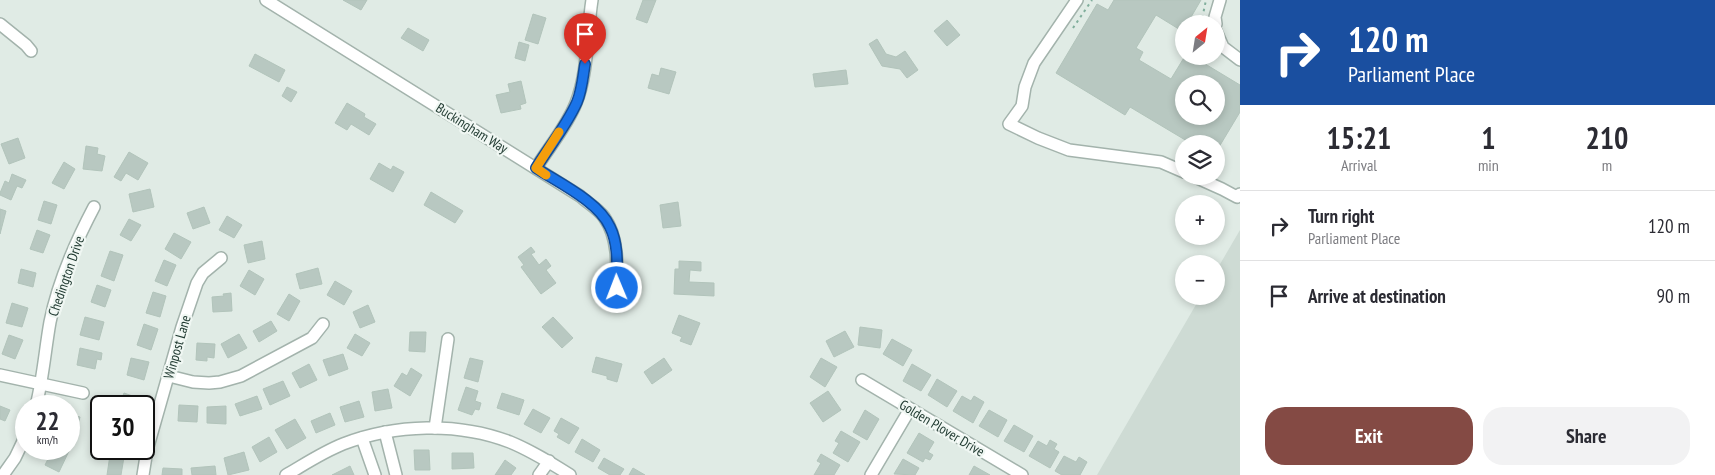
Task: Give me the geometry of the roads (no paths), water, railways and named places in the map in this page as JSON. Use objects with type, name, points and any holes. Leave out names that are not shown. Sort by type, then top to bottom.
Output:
[{"type":"street","name":"Buckingham Way","points":[[266,0],[536,168],[593,206],[603,215],[610,226],[616,253],[616,297]]},
{"type":"street","points":[[536,168],[577,102],[585,64],[592,0]]},
{"type":"street","points":[[1077,0],[1034,63],[1025,87],[1022,106],[1009,124],[1068,150],[1161,162],[1175,168]]},
{"type":"street","points":[[1216,15],[1220,0]]},
{"type":"street","points":[[0,24],[31,51]]},
{"type":"street","points":[[1225,49],[1240,60]]},
{"type":"street","points":[[1215,185],[1237,197],[1240,194]]},
{"type":"street","name":"Chedington Drive","points":[[38,395],[50,321],[58,292],[69,260],[94,207]]},
{"type":"street","name":"Winpost Lane","points":[[143,475],[182,326],[197,283],[203,273],[221,258]]},
{"type":"street","points":[[169,376],[193,382],[209,383],[242,376],[312,338],[323,324]]},
{"type":"street","points":[[435,428],[448,340]]},
{"type":"street","points":[[0,375],[83,393]]},
{"type":"street","name":"Golden Plover Drive","points":[[862,380],[1018,474]]},
{"type":"street","points":[[871,475],[910,408]]},
{"type":"street","points":[[286,475],[326,452],[362,438],[385,432],[435,428],[490,435],[517,445],[570,475]]},
{"type":"street","points":[[385,432],[396,475]]},
{"type":"street","points":[[362,438],[375,475]]},
{"type":"street","points":[[3,475],[15,458]]},
{"type":"street","points":[[539,475],[548,461]]}]
